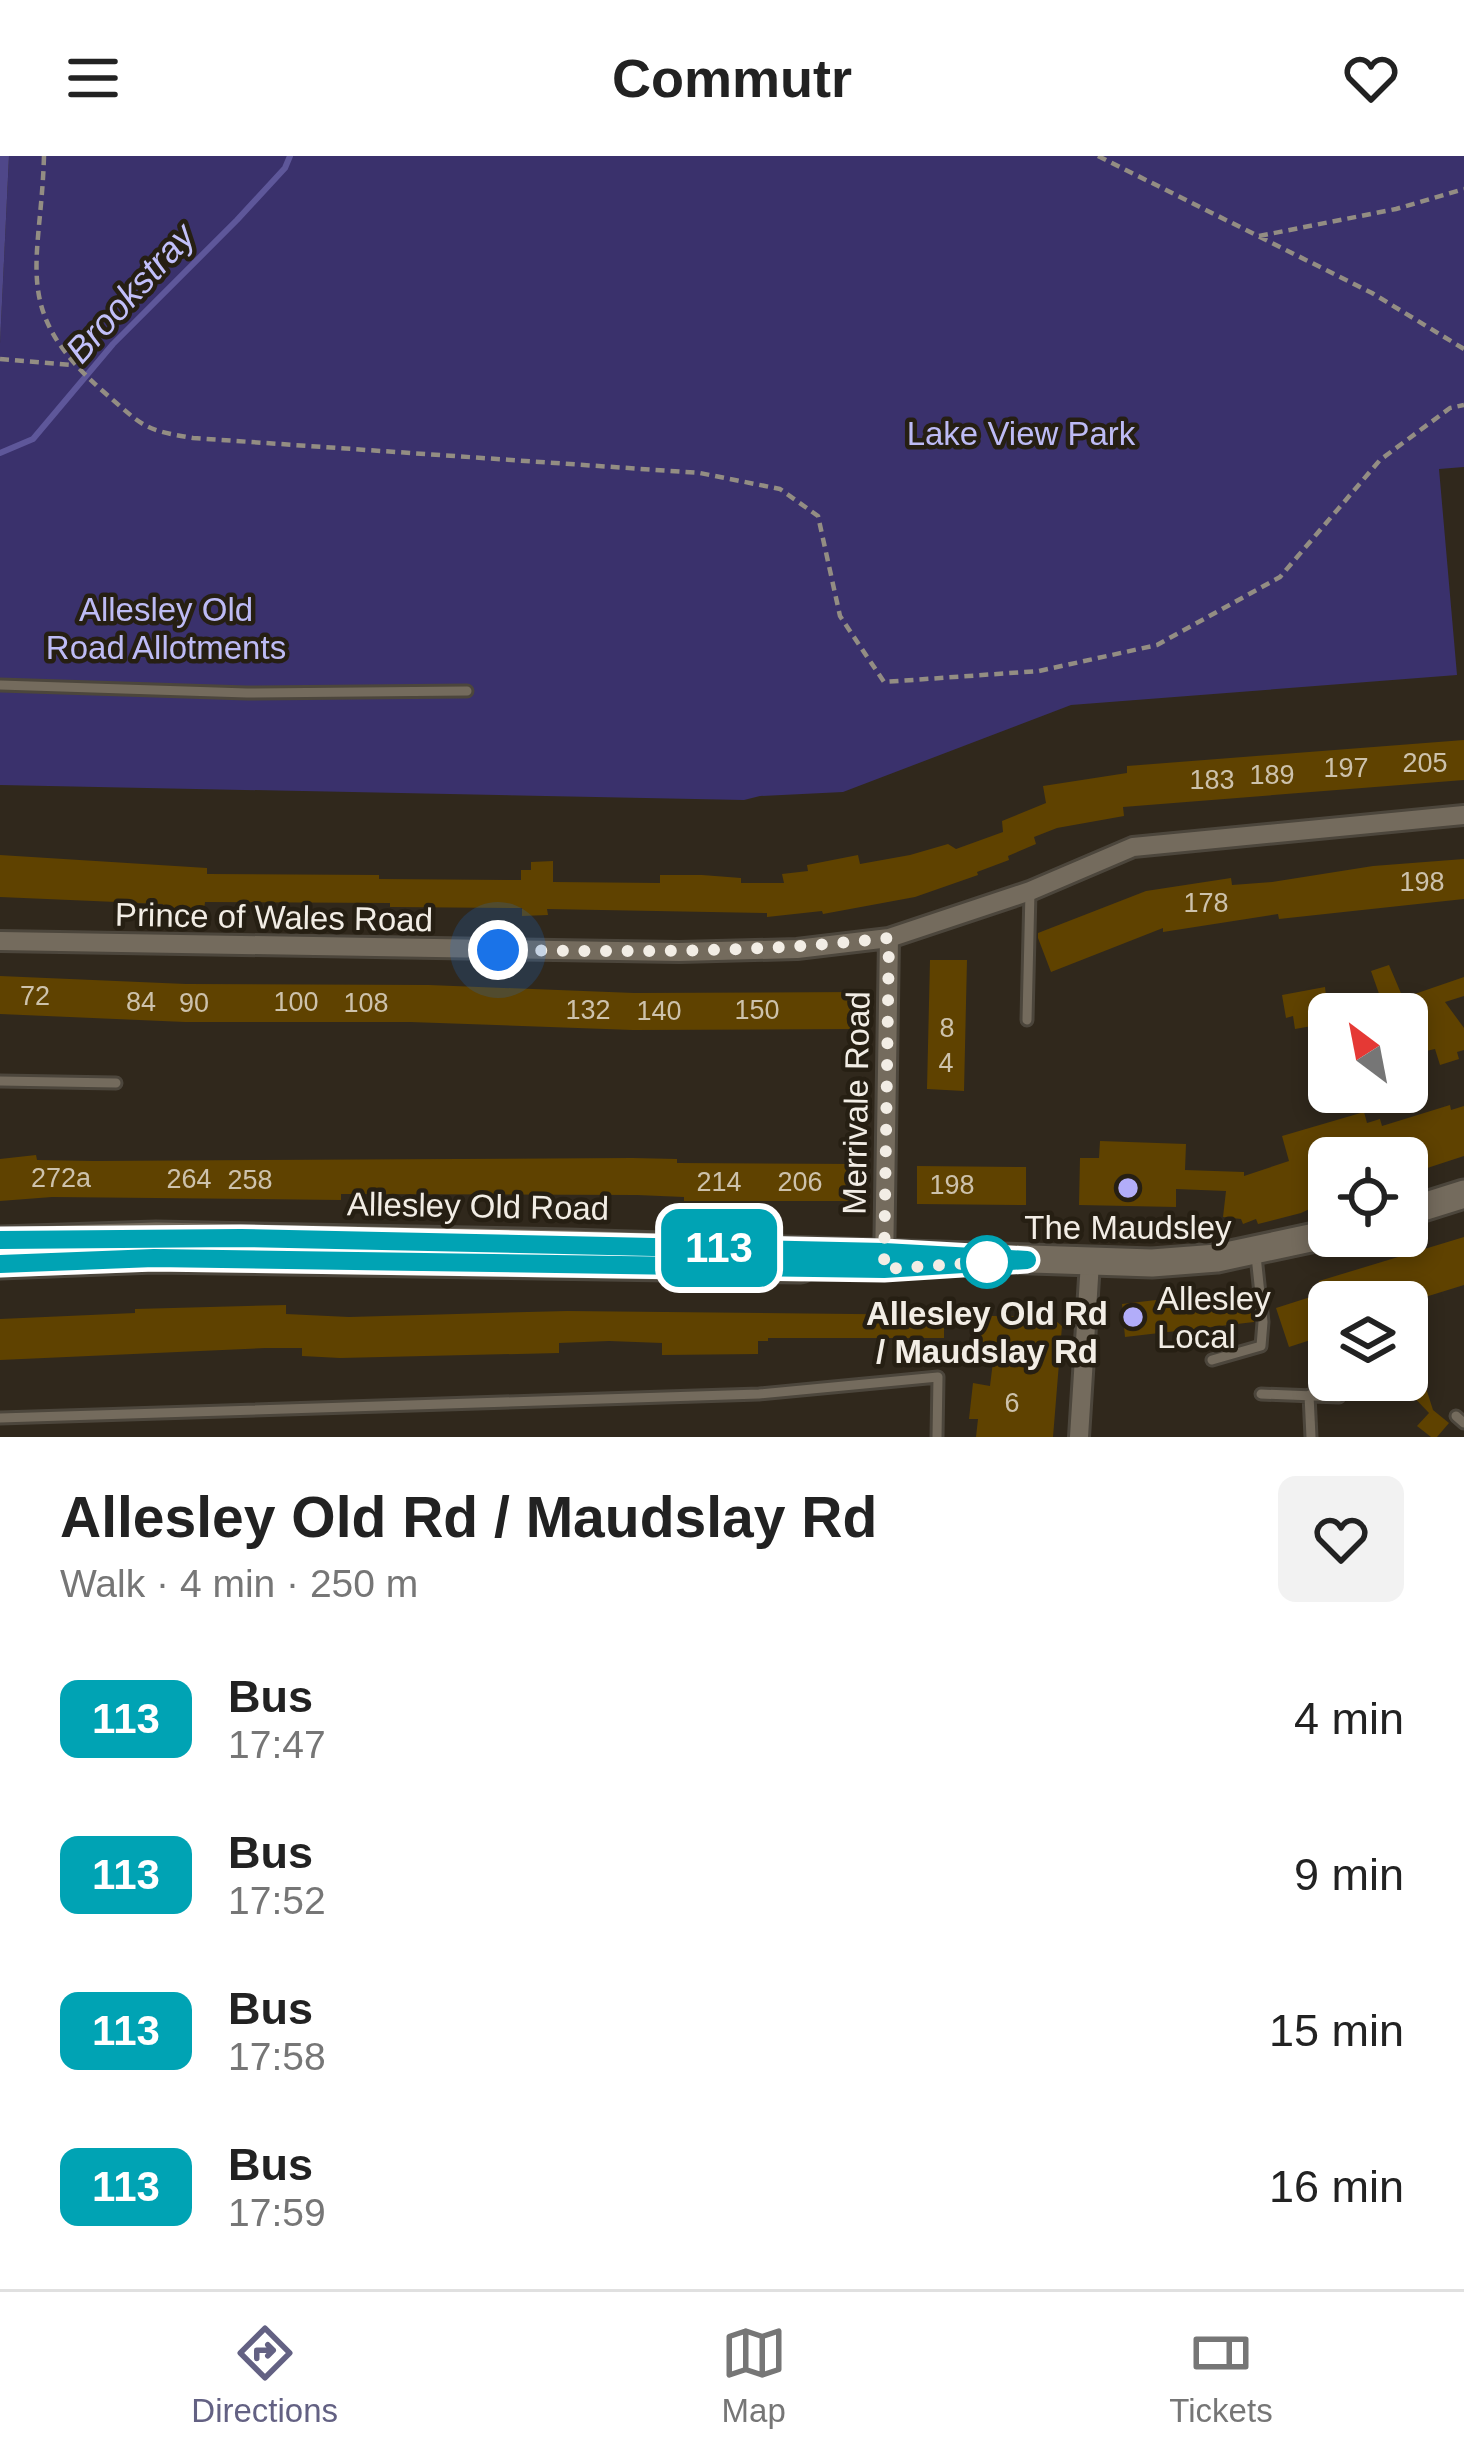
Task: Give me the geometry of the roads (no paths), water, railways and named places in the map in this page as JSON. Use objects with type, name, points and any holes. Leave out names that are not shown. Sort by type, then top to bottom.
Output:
[{"type":"main road","points":[[1428,1205],[1464,1194]]},
{"type":"main road","name":"Allesley Old Road","points":[[0,1240],[156,1236],[326,1250],[1177,1262],[1308,1239]]},
{"type":"main road","name":"Allesley Old Road","points":[[0,1264],[326,1250]]},
{"type":"street","name":"Prince of Wales Road","points":[[0,941],[680,952],[797,949],[889,938],[1030,892],[1133,847],[1464,815]]},
{"type":"street","name":"Merrivale Road","points":[[884,1260],[889,938]]},
{"type":"street","points":[[1079,1437],[1090,1262]]},
{"type":"lane","points":[[0,685],[247,693],[467,691]]},
{"type":"lane","points":[[1027,1020],[1030,892]]},
{"type":"lane","points":[[0,1082],[116,1083]]},
{"type":"lane","points":[[1212,1360],[1261,1346],[1256,1251]]},
{"type":"lane","points":[[0,1418],[759,1394],[938,1377],[937,1437]]},
{"type":"lane","points":[[1261,1394],[1308,1395]]},
{"type":"lane","points":[[1309,1401],[1311,1437]]},
{"type":"waterway","name":"Brookstray","points":[[0,453],[33,439],[113,344],[237,220],[285,168],[290,156]]},
{"type":"place","name":"The Maudsley","points":[[1128,1188]]},
{"type":"place","name":"Allesley Old Rd / Maudslay Rd","points":[[987,1262]]},
{"type":"place","name":"Allesley Local","points":[[1133,1317]]},
{"type":"park label","name":"Lake View Park","points":[[1021,433]]},
{"type":"park label","name":"Allesley Old Road Allotments","points":[[166,628]]}]
